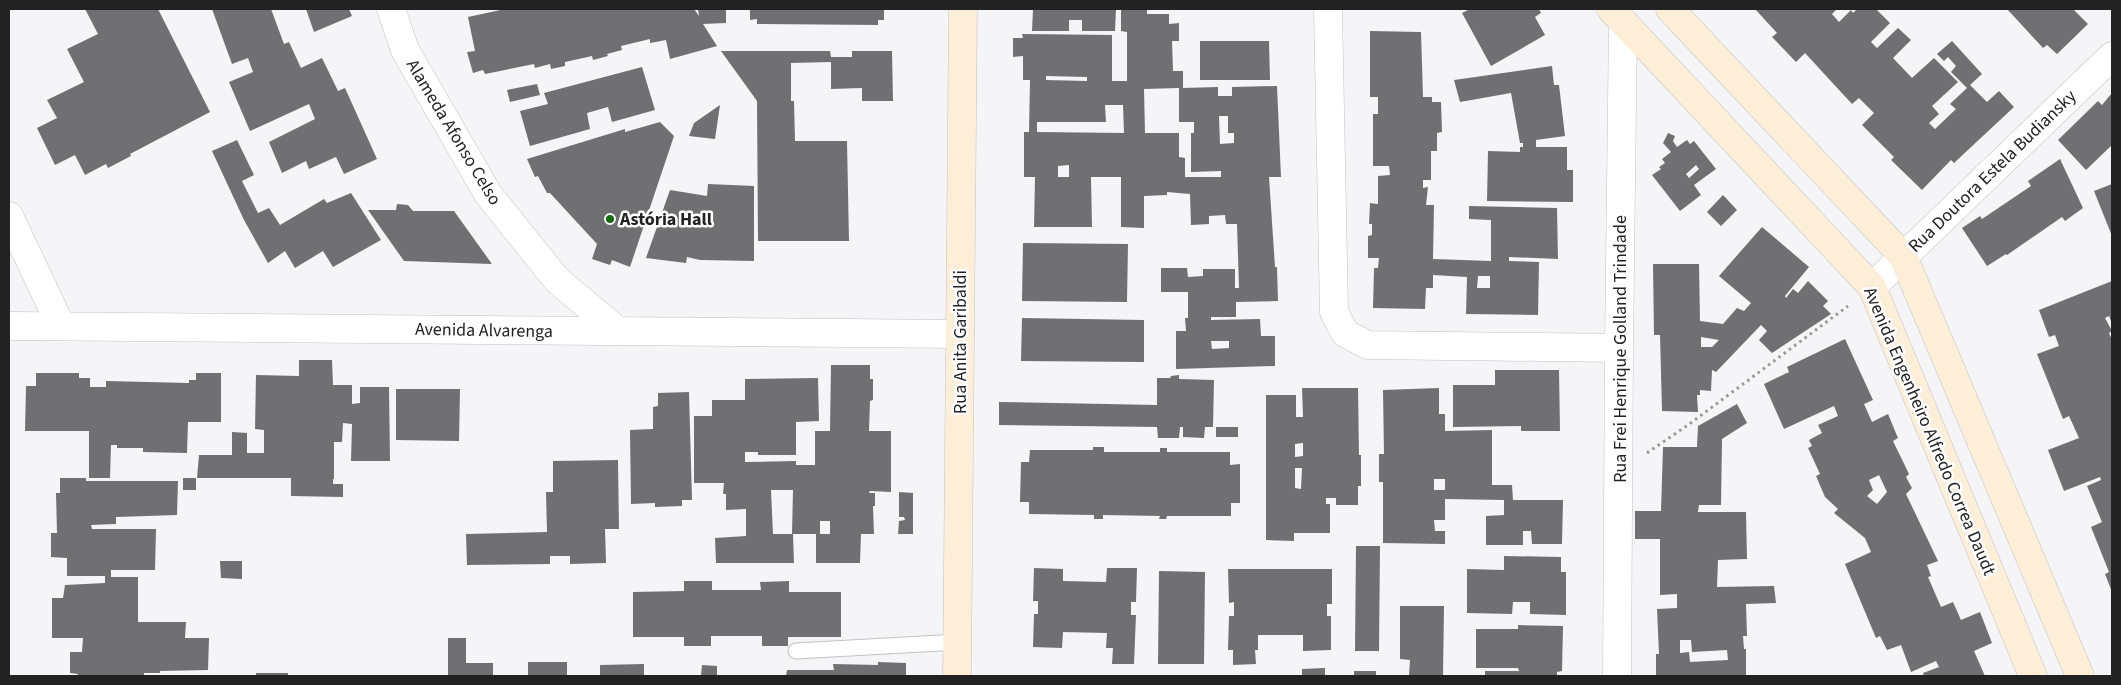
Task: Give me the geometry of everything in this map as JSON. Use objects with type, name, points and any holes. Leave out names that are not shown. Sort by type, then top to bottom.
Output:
[{"type":"main road","name":"Rua Anita Garibaldi","points":[[958,676],[963,9]]},
{"type":"main road","points":[[1670,9],[1904,256],[2080,676]]},
{"type":"main road","name":"Avenida Engenheiro Alfredo Correa Daudt","points":[[1617,15],[1872,287],[2033,676]]},
{"type":"street","name":"Alameda Afonso Celso","points":[[391,9],[405,50],[488,194],[557,280],[618,331]]},
{"type":"street","points":[[1328,9],[1334,312],[1345,333],[1367,345],[1618,348]]},
{"type":"street","name":"Rua Frei Henrique Golland Trindade","points":[[1617,15],[1619,471],[1617,676]]},
{"type":"street","name":"Rua Doutora Estela Budiansky","points":[[1872,287],[2112,56]]},
{"type":"street","points":[[9,216],[61,326]]},
{"type":"street","name":"Avenida Alvarenga","points":[[9,326],[960,334]]},
{"type":"lane","points":[[796,651],[958,642]]},
{"type":"path","points":[[1619,471],[1688,425],[1872,287]]},
{"type":"building","points":[[85,9],[158,9],[210,112],[130,154],[131,156],[108,168],[106,164],[85,175],[75,155],[55,165],[37,128],[57,118],[47,100],[84,82],[67,49],[98,34]]},
{"type":"building","points":[[212,9],[271,9],[284,44],[289,42],[301,68],[322,58],[338,91],[345,88],[377,159],[344,174],[336,157],[309,169],[306,161],[282,173],[269,142],[315,119],[309,104],[250,131],[229,82],[253,72],[248,58],[232,64]]},
{"type":"building","points":[[306,9],[349,9],[352,16],[314,32]]},
{"type":"building","points":[[505,9],[694,9],[699,16],[698,9],[726,9],[726,23],[703,24],[717,46],[670,59],[666,40],[650,43],[650,39],[621,46],[622,50],[607,54],[608,56],[593,60],[592,56],[565,62],[565,66],[551,69],[550,64],[535,68],[534,64],[485,74],[483,70],[473,73],[467,52],[475,51],[468,17]]},
{"type":"building","points":[[750,9],[884,9],[884,20],[878,20],[878,25],[757,24],[757,19],[750,20]]},
{"type":"building","points":[[1033,9],[1116,9],[1115,31],[1082,31],[1082,20],[1069,20],[1069,31],[1032,31]]},
{"type":"building","points":[[1121,9],[1147,10],[1147,14],[1169,14],[1169,24],[1179,23],[1179,41],[1172,41],[1173,71],[1183,71],[1183,88],[1218,87],[1218,96],[1232,96],[1232,87],[1277,86],[1281,177],[1269,177],[1278,301],[1236,302],[1236,317],[1211,317],[1211,320],[1260,319],[1261,336],[1275,336],[1275,366],[1176,369],[1176,331],[1186,331],[1185,318],[1188,318],[1188,292],[1161,292],[1161,268],[1187,268],[1188,277],[1203,276],[1203,269],[1235,269],[1235,288],[1239,288],[1237,224],[1226,224],[1225,215],[1209,216],[1209,224],[1191,225],[1190,194],[1167,192],[1167,195],[1144,196],[1144,228],[1121,227],[1121,177],[1091,177],[1092,227],[1034,227],[1035,177],[1024,177],[1024,132],[1029,132],[1030,80],[1023,80],[1023,56],[1013,57],[1013,38],[1023,38],[1022,34],[1112,35],[1112,81],[1127,81],[1127,32],[1121,31]],"holes":[[[1046,76],[1087,77],[1087,81],[1046,80]],[[1179,88],[1179,122],[1194,122],[1194,133],[1191,133],[1191,172],[1221,171],[1221,177],[1185,177],[1185,158],[1179,157],[1179,133],[1145,133],[1144,89]],[[1105,105],[1123,105],[1124,133],[1037,132],[1037,122],[1106,122]],[[1219,116],[1228,116],[1228,133],[1234,133],[1234,143],[1220,144]],[[1069,165],[1069,177],[1058,177],[1058,166]],[[1211,341],[1229,341],[1229,348],[1212,349]]]},
{"type":"building","points":[[1470,9],[1539,9],[1541,13],[1535,17],[1545,35],[1491,66],[1462,13]]},
{"type":"building","points":[[1755,9],[1837,9],[1832,14],[1839,22],[1851,10],[1853,13],[1857,9],[1876,9],[1890,23],[1871,42],[1877,48],[1898,28],[1911,40],[1893,58],[1912,78],[1934,58],[1958,82],[1932,106],[1939,114],[1929,123],[1935,129],[1956,109],[1950,104],[1967,88],[1951,72],[1956,66],[1948,57],[1944,61],[1937,54],[1952,41],[1982,74],[1970,85],[1987,102],[1999,91],[2014,107],[1954,163],[1951,160],[1922,190],[1891,160],[1894,157],[1862,125],[1874,113],[1859,98],[1852,104],[1805,53],[1796,62],[1772,37],[1777,33]]},
{"type":"building","points":[[2007,9],[2073,9],[2088,24],[2057,54],[2047,45],[2043,48]]},
{"type":"building","points":[[1370,31],[1421,32],[1423,97],[1432,97],[1432,102],[1441,102],[1442,132],[1437,133],[1437,151],[1431,151],[1431,180],[1423,180],[1423,188],[1428,187],[1426,205],[1434,205],[1433,259],[1491,261],[1491,220],[1469,219],[1469,206],[1557,208],[1558,259],[1509,257],[1509,261],[1539,262],[1538,315],[1466,314],[1467,277],[1433,275],[1433,288],[1426,288],[1425,309],[1373,308],[1374,268],[1378,268],[1379,258],[1368,258],[1368,236],[1372,235],[1372,224],[1369,224],[1370,203],[1378,204],[1378,176],[1390,175],[1389,166],[1373,166],[1373,114],[1378,114],[1378,97],[1370,97]],"holes":[[[1478,276],[1490,276],[1490,288],[1477,288]]]},
{"type":"building","points":[[1200,41],[1269,41],[1270,80],[1200,80]]},
{"type":"building","points":[[721,51],[830,51],[831,57],[852,57],[852,51],[892,51],[893,101],[862,101],[862,88],[831,89],[831,62],[791,63],[791,101],[794,101],[795,141],[847,141],[849,241],[758,241],[757,101]]},
{"type":"building","points":[[1552,66],[1554,85],[1559,85],[1565,136],[1536,140],[1536,147],[1567,147],[1567,170],[1573,170],[1573,202],[1487,201],[1488,151],[1520,152],[1520,147],[1523,147],[1523,143],[1520,143],[1511,93],[1460,102],[1454,80]]},
{"type":"building","points":[[642,67],[655,110],[612,122],[608,107],[587,113],[590,129],[530,146],[520,111],[548,104],[544,93]]},
{"type":"building","points":[[537,84],[540,95],[510,102],[507,90]]},
{"type":"building","points":[[2112,93],[2112,145],[2086,170],[2058,140],[2098,101],[2102,105]]},
{"type":"building","points":[[720,105],[715,139],[689,136],[694,123]]},
{"type":"building","name":"Astória Hall","points":[[660,122],[674,136],[630,267],[612,260],[610,265],[592,259],[597,244],[550,193],[547,193],[538,176],[535,177],[527,159],[625,129],[625,132]]},
{"type":"building","points":[[1668,133],[1675,136],[1673,141],[1677,147],[1687,140],[1690,144],[1694,141],[1716,169],[1694,185],[1701,195],[1680,211],[1652,175],[1661,169],[1659,167],[1665,163],[1662,159],[1671,152],[1663,143]],"holes":[[[1696,165],[1699,169],[1689,178],[1686,174]]]},
{"type":"building","points":[[237,140],[254,175],[242,181],[258,213],[269,208],[280,225],[324,199],[327,203],[351,193],[381,240],[333,267],[323,251],[295,268],[285,251],[268,263],[244,220],[212,151]]},
{"type":"building","points":[[2060,159],[2083,208],[2065,221],[2062,217],[2007,255],[1987,266],[1962,228],[1980,216],[1982,219],[2031,186],[2028,181]]},
{"type":"building","points":[[708,184],[754,186],[754,261],[700,260],[687,257],[686,263],[646,258],[670,190],[707,196]]},
{"type":"building","points":[[2112,184],[2112,236],[2094,191]]},
{"type":"building","points":[[1723,195],[1737,210],[1721,226],[1707,212]]},
{"type":"building","points":[[397,204],[408,205],[413,211],[454,211],[492,264],[404,261],[368,210],[396,210]]},
{"type":"building","points":[[1762,227],[1809,267],[1785,296],[1786,298],[1793,289],[1798,293],[1808,281],[1828,301],[1823,306],[1831,314],[1772,353],[1759,340],[1767,331],[1761,325],[1716,372],[1712,370],[1711,391],[1700,390],[1700,395],[1697,395],[1698,412],[1662,411],[1660,335],[1654,335],[1653,264],[1699,264],[1700,321],[1723,324],[1737,308],[1744,311],[1751,303],[1719,276]],"holes":[[[1701,337],[1719,340],[1712,347],[1701,347]]]},
{"type":"building","points":[[1023,243],[1128,244],[1127,302],[1022,301]]},
{"type":"building","points":[[2112,281],[2112,324],[2109,316],[2105,318],[2112,331],[2109,333],[2112,340],[2112,592],[2105,574],[2109,572],[2091,527],[2102,522],[2087,486],[2101,480],[2100,477],[2064,491],[2048,450],[2079,438],[2069,416],[2063,419],[2037,354],[2059,346],[2055,335],[2049,337],[2039,310]]},
{"type":"building","points":[[1022,318],[1144,320],[1144,362],[1021,361]]},
{"type":"building","points":[[1845,339],[1873,400],[1864,404],[1872,422],[1888,414],[1898,438],[1893,441],[1909,474],[1906,477],[1912,488],[1906,494],[1938,561],[1927,565],[1931,576],[1928,577],[1941,607],[1953,602],[1961,620],[1980,612],[1992,643],[1974,651],[1985,676],[1924,676],[1923,673],[1939,667],[1936,661],[1911,672],[1901,645],[1887,650],[1880,636],[1876,638],[1845,564],[1871,552],[1865,538],[1834,513],[1838,509],[1825,497],[1816,476],[1820,474],[1808,448],[1812,446],[1809,440],[1822,433],[1818,425],[1838,416],[1834,406],[1784,429],[1764,384],[1789,372],[1787,367]],"holes":[[[1879,475],[1887,492],[1877,504],[1867,496],[1873,490],[1869,480]]]},
{"type":"building","points":[[299,360],[332,360],[333,385],[352,385],[352,404],[360,403],[360,387],[389,387],[390,461],[351,461],[352,424],[343,423],[342,442],[334,442],[333,484],[343,484],[343,497],[291,496],[291,478],[197,478],[199,455],[232,455],[232,432],[247,433],[247,453],[264,453],[264,430],[255,429],[256,375],[299,376]]},
{"type":"building","points":[[831,365],[870,365],[870,379],[873,379],[873,400],[870,401],[869,431],[891,431],[891,492],[870,491],[869,493],[875,493],[875,506],[873,506],[874,534],[861,534],[860,563],[816,563],[816,534],[793,534],[794,563],[716,563],[715,538],[746,536],[746,509],[726,510],[726,494],[723,494],[724,483],[694,483],[694,416],[712,416],[712,400],[745,400],[745,379],[818,378],[819,421],[796,422],[796,455],[758,455],[758,452],[745,452],[745,462],[796,461],[796,465],[815,465],[815,431],[830,431]],"holes":[[[771,490],[793,490],[792,534],[773,534]],[[820,521],[830,521],[830,534],[820,534]]]},
{"type":"building","points":[[1495,370],[1559,370],[1560,431],[1521,431],[1521,426],[1453,427],[1453,385],[1495,385]]},
{"type":"building","points":[[36,373],[79,373],[79,378],[90,378],[90,387],[106,387],[106,381],[189,383],[189,380],[196,380],[196,373],[221,373],[221,422],[188,422],[187,453],[143,452],[143,448],[117,448],[117,445],[111,445],[110,478],[89,478],[89,431],[25,431],[26,386],[36,386]]},
{"type":"building","points":[[1179,375],[1179,379],[1214,380],[1213,427],[1205,427],[1204,438],[1183,437],[1183,427],[1180,427],[1179,438],[1158,438],[1157,427],[999,425],[999,402],[1157,405],[1157,378],[1170,378],[1171,376]]},
{"type":"building","points":[[1302,388],[1358,388],[1361,486],[1358,486],[1358,505],[1336,505],[1336,498],[1326,498],[1326,504],[1330,504],[1330,533],[1294,533],[1294,541],[1266,540],[1266,395],[1296,395],[1296,417],[1303,417]],"holes":[[[1303,443],[1303,456],[1295,457],[1295,444]],[[1295,468],[1302,468],[1301,489],[1295,488]]]},
{"type":"building","points":[[1439,388],[1439,414],[1445,414],[1445,431],[1492,430],[1492,485],[1512,485],[1513,500],[1563,500],[1562,544],[1532,544],[1531,531],[1523,531],[1523,545],[1486,545],[1486,516],[1504,515],[1504,500],[1445,499],[1445,520],[1434,520],[1435,531],[1445,531],[1445,544],[1383,543],[1383,482],[1379,482],[1379,454],[1384,454],[1383,390]],"holes":[[[1434,479],[1445,479],[1445,490],[1434,490]]]},
{"type":"building","points":[[396,389],[460,389],[459,441],[396,440]]},
{"type":"building","points":[[689,392],[692,500],[682,500],[682,506],[655,507],[655,503],[631,504],[630,430],[653,429],[653,407],[658,406],[658,393]]},
{"type":"building","points":[[1737,404],[1747,423],[1722,439],[1721,505],[1699,505],[1698,512],[1746,512],[1747,559],[1718,560],[1717,587],[1774,586],[1776,603],[1746,604],[1747,636],[1743,636],[1744,649],[1746,649],[1746,676],[1656,676],[1656,654],[1659,654],[1657,609],[1677,608],[1677,594],[1660,595],[1660,539],[1635,539],[1635,511],[1661,511],[1663,447],[1697,447],[1698,426]],"holes":[[[1680,640],[1691,640],[1692,652],[1727,650],[1728,660],[1690,662],[1689,652],[1680,653]]]},
{"type":"building","points":[[1216,427],[1238,427],[1238,437],[1216,437]]},
{"type":"building","points":[[1093,447],[1104,447],[1104,452],[1160,452],[1160,448],[1167,448],[1167,452],[1230,452],[1230,465],[1240,464],[1240,503],[1231,503],[1231,516],[1167,516],[1166,519],[1159,519],[1160,516],[1103,515],[1103,519],[1094,519],[1094,515],[1029,514],[1029,502],[1020,502],[1021,462],[1029,462],[1030,450],[1093,450]]},
{"type":"building","points":[[618,460],[619,529],[605,529],[606,563],[570,564],[570,556],[550,556],[550,564],[467,565],[466,534],[547,532],[546,492],[553,492],[553,461]]},
{"type":"building","points":[[60,478],[86,478],[86,481],[178,481],[177,515],[116,517],[116,524],[91,525],[92,529],[156,529],[155,570],[111,570],[111,577],[138,577],[138,622],[186,622],[185,638],[209,638],[208,670],[160,671],[160,673],[144,673],[144,676],[77,676],[78,674],[70,673],[70,652],[82,652],[83,638],[52,638],[52,598],[63,598],[65,585],[105,583],[105,576],[67,576],[67,558],[51,557],[51,533],[57,533],[56,493],[60,493]]},
{"type":"building","points":[[183,478],[196,478],[196,490],[183,490]]},
{"type":"building","points":[[899,492],[913,493],[913,534],[898,534],[899,521],[905,520],[904,517],[899,517]]},
{"type":"building","points":[[1356,546],[1380,546],[1379,651],[1355,651]]},
{"type":"building","points":[[1504,556],[1561,557],[1561,572],[1566,572],[1566,615],[1530,614],[1530,602],[1513,602],[1512,614],[1467,613],[1467,569],[1504,570]]},
{"type":"building","points":[[220,561],[242,561],[242,579],[221,578]]},
{"type":"building","points":[[1034,568],[1063,569],[1063,581],[1106,582],[1107,568],[1137,568],[1136,602],[1131,602],[1131,615],[1136,615],[1134,664],[1112,664],[1113,648],[1106,648],[1107,633],[1063,632],[1062,648],[1033,647],[1034,614],[1038,614],[1038,601],[1033,601]]},
{"type":"building","points":[[1228,569],[1332,569],[1332,604],[1327,604],[1327,616],[1331,616],[1331,650],[1303,651],[1303,635],[1258,635],[1258,650],[1255,650],[1256,664],[1233,665],[1233,650],[1228,650],[1229,616],[1234,616],[1234,602],[1229,603]]},
{"type":"building","points":[[1159,571],[1205,572],[1204,664],[1158,664]]},
{"type":"building","points":[[684,581],[712,581],[712,590],[761,590],[760,582],[789,581],[789,592],[841,592],[841,637],[788,637],[788,646],[762,646],[762,636],[711,636],[711,646],[684,646],[684,637],[633,637],[633,592],[684,591]]},
{"type":"building","points":[[1400,606],[1444,606],[1443,676],[1409,676],[1410,660],[1400,659]]},
{"type":"building","points":[[1518,625],[1563,626],[1562,671],[1557,672],[1557,676],[1485,676],[1485,671],[1519,671],[1518,668],[1476,668],[1476,629],[1518,629]]},
{"type":"building","points":[[448,638],[466,638],[466,663],[493,663],[493,676],[448,676]]},
{"type":"building","points":[[528,662],[567,662],[567,676],[528,676]]},
{"type":"building","points":[[878,662],[906,663],[906,676],[786,676],[787,670],[834,670],[833,664],[878,665]]},
{"type":"building","points":[[644,664],[644,676],[600,676],[600,665]]},
{"type":"building","points":[[702,665],[717,666],[717,676],[701,676]]},
{"type":"building","points":[[1325,668],[1325,676],[1302,676],[1302,669]]},
{"type":"building","points":[[1354,671],[1376,671],[1376,676],[1354,676]]},
{"type":"building","points":[[256,673],[288,673],[288,676],[256,676]]},
{"type":"place","name":"Astória Hall","points":[[610,219]]}]
